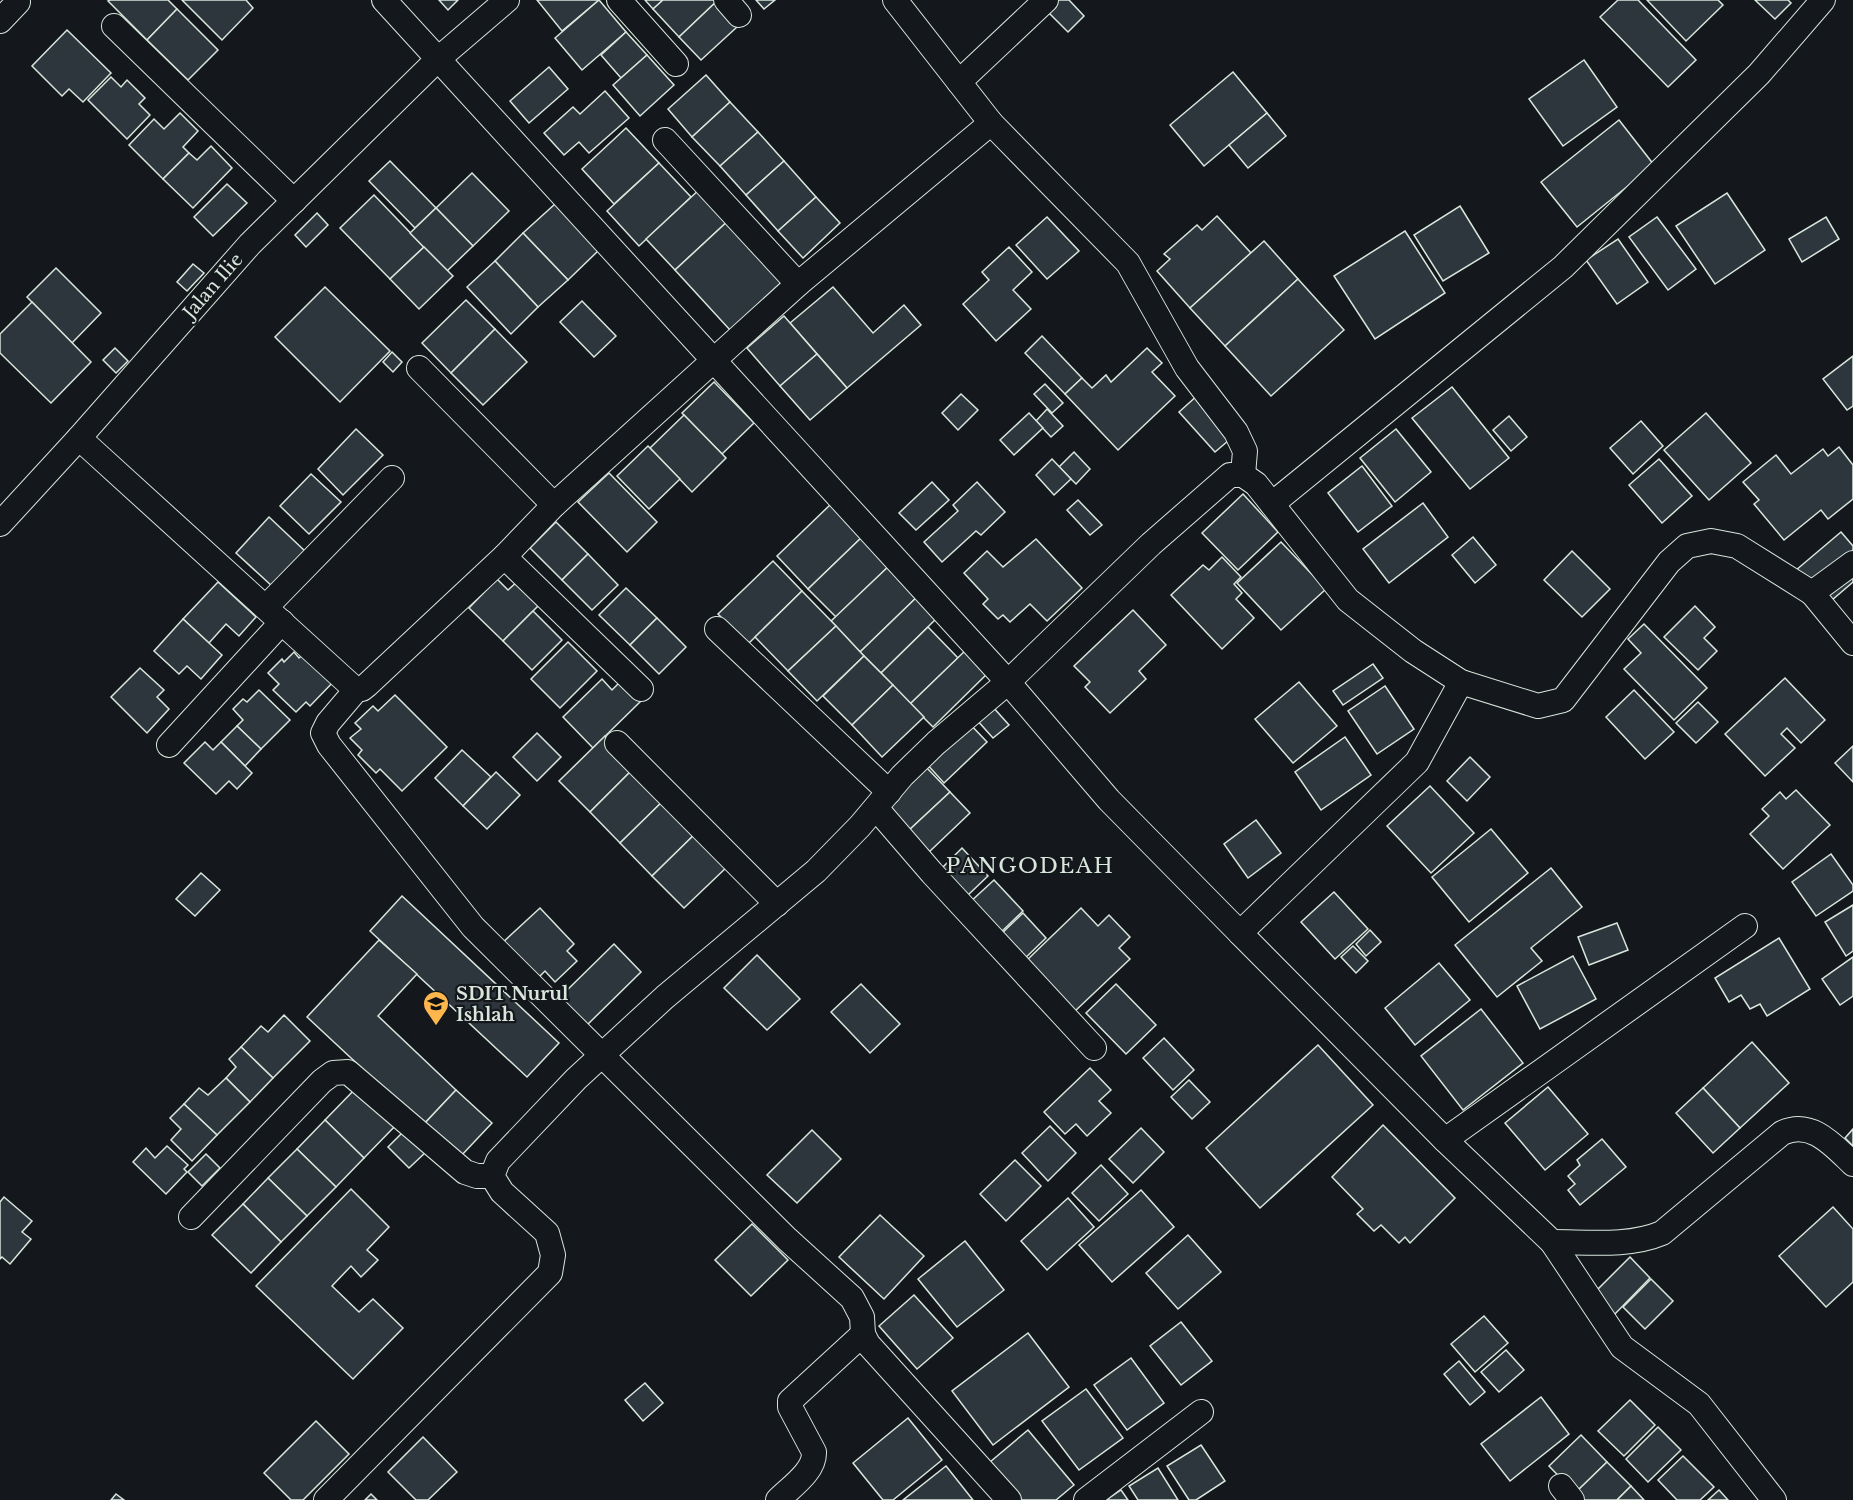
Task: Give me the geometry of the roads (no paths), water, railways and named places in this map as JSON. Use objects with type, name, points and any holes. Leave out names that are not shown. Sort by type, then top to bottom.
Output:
[{"type":"street","points":[[384,0],[1008,682],[1109,800],[1444,1140],[1552,1242],[1622,1347],[1699,1404],[1774,1500]]},
{"type":"street","name":"Jalan Ilie","points":[[0,524],[250,244],[437,60],[507,0]]},
{"type":"street","points":[[620,0],[676,64]]},
{"type":"street","points":[[895,0],[991,123],[1128,262],[1186,368],[1236,432],[1245,451],[1243,475]]},
{"type":"street","points":[[959,82],[1046,0]]},
{"type":"street","points":[[1272,504],[1563,267],[1759,74],[1823,0]]},
{"type":"street","points":[[0,21],[18,2]]},
{"type":"street","points":[[114,26],[294,201]]},
{"type":"street","points":[[991,123],[798,284],[713,359],[554,505],[506,556],[367,685],[356,690],[328,723],[323,733],[328,745],[473,927],[787,1239],[852,1298],[862,1317],[863,1334],[868,1344],[1009,1500]]},
{"type":"street","points":[[665,140],[798,284]]},
{"type":"street","points":[[419,368],[554,505]]},
{"type":"street","points":[[79,438],[356,690]]},
{"type":"street","points":[[492,1176],[498,1161],[576,1079],[665,997],[816,871],[936,743],[1008,682],[1151,544],[1230,475],[1243,475],[1256,484],[1348,600],[1413,651],[1461,682],[1538,706],[1563,700],[1669,562],[1687,546],[1711,541],[1737,546],[1812,593],[1853,643]]},
{"type":"street","points":[[169,746],[274,615],[392,478]]},
{"type":"street","points":[[506,556],[641,689]]},
{"type":"street","points":[[1812,593],[1853,563]]},
{"type":"street","points":[[717,629],[883,800],[932,873],[1095,1048]]},
{"type":"street","points":[[1240,933],[1416,762],[1461,682]]},
{"type":"street","points":[[617,743],[777,904]]},
{"type":"street","points":[[1444,1140],[1745,926]]},
{"type":"street","points":[[191,1217],[322,1081],[333,1073],[348,1072],[465,1172],[477,1176],[492,1176]]},
{"type":"street","points":[[1552,1242],[1634,1241],[1648,1239],[1662,1233],[1782,1133],[1792,1128],[1805,1128],[1816,1134],[1853,1164]]},
{"type":"street","points":[[326,1500],[550,1273],[554,1255],[547,1233],[502,1192],[492,1176]]},
{"type":"street","points":[[778,1500],[811,1466],[814,1458],[814,1452],[790,1407],[790,1401],[863,1334]]},
{"type":"street","points":[[1086,1500],[1201,1412]]},
{"type":"place","name":"SDIT Nurul Ishlah","points":[[436,1027]]},
{"type":"district","name":"PANGODEAH","points":[[1030,866]]}]
